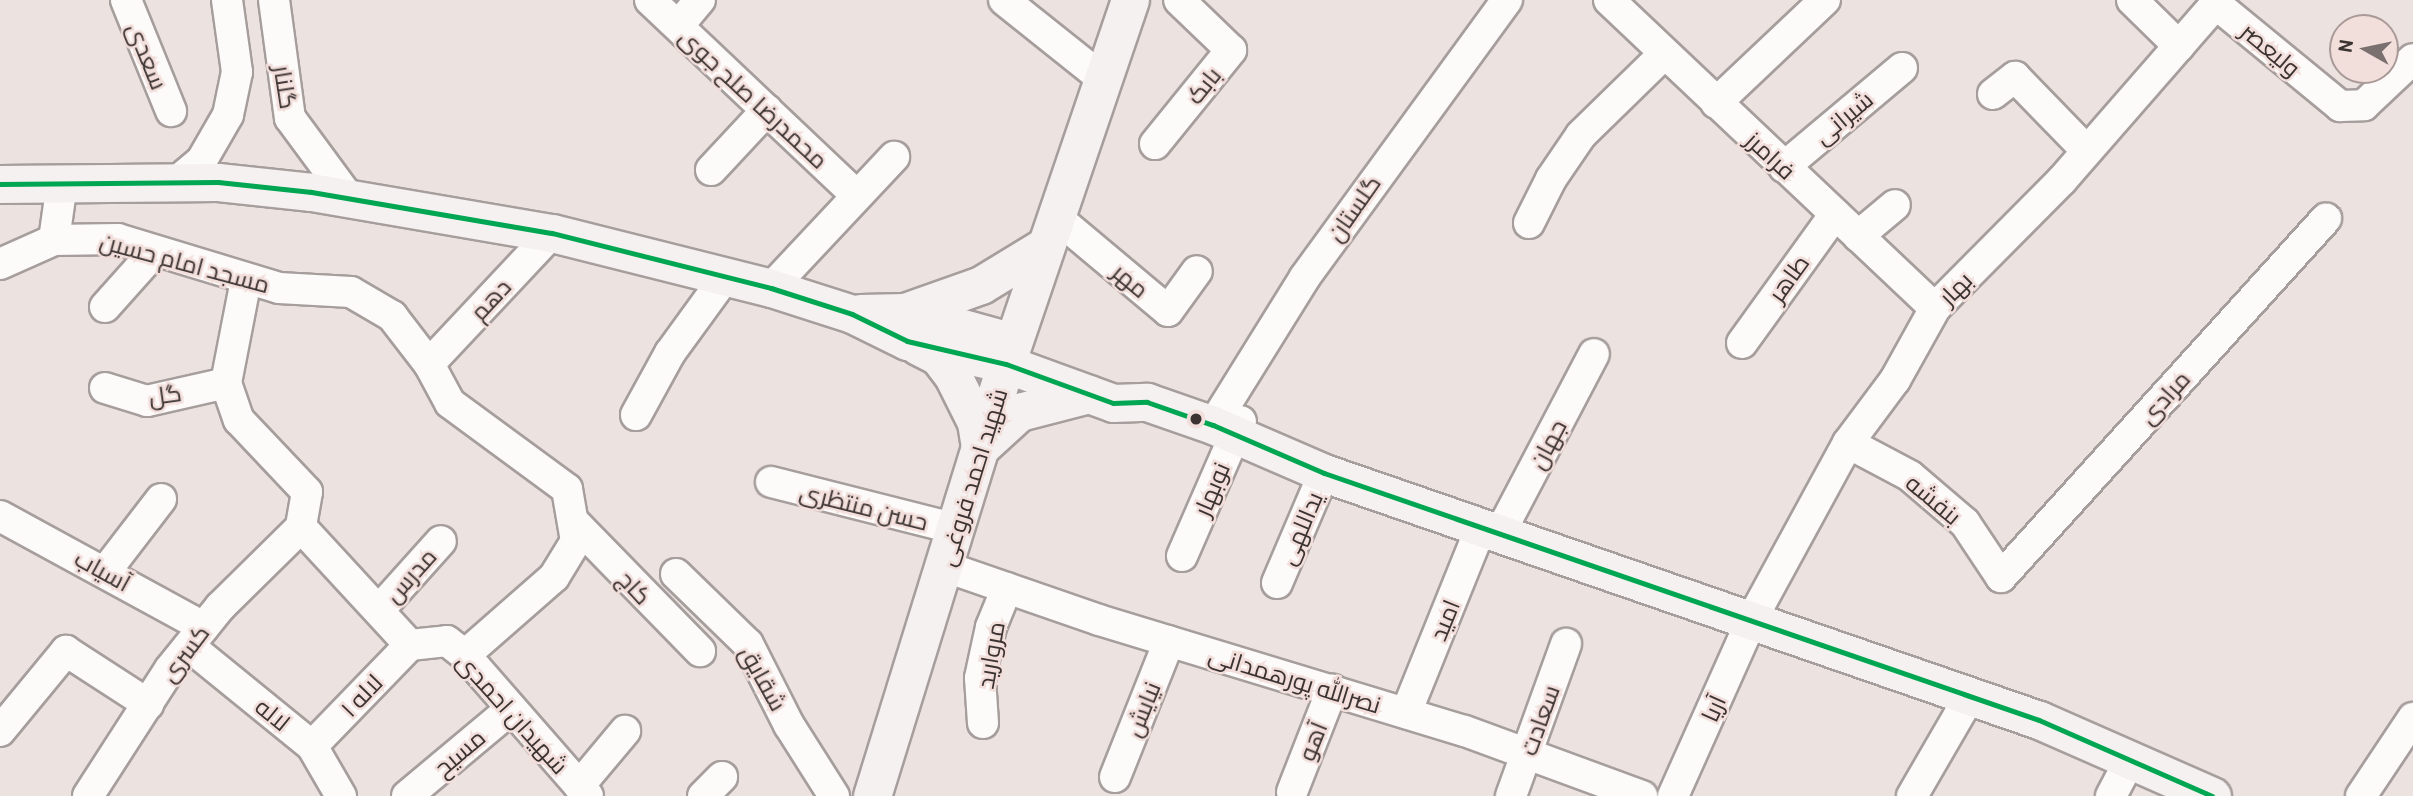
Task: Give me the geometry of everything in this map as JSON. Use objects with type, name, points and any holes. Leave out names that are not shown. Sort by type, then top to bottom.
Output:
[{"type":"main road","name":"شهید احمد فروغی","points":[[872,796],[1010,354],[1130,0]]},
{"type":"main road","points":[[0,184],[62,183],[188,171],[218,182],[349,198],[552,233],[771,288],[852,314],[1010,354],[1121,378],[1147,402]]},
{"type":"main road","points":[[906,327],[981,285],[1050,232]]},
{"type":"main road","points":[[906,327],[938,356],[953,376],[976,422],[981,448]]},
{"type":"main road","points":[[1010,354],[1113,403],[1147,402],[1229,427],[1324,473],[1970,696],[2130,758],[2212,796]]},
{"type":"main road","points":[[981,448],[1019,412],[1090,394]]},
{"type":"street","name":"سعدی","points":[[126,0],[171,111]]},
{"type":"street","name":"گلنار","points":[[188,171],[228,115],[237,72],[227,0]]},
{"type":"street","name":"گلنار","points":[[274,0],[290,118],[349,198]]},
{"type":"street","name":"محمدرضا صلح جوی","points":[[650,0],[857,196]]},
{"type":"street","points":[[678,26],[701,0]]},
{"type":"street","points":[[1004,0],[1103,79]]},
{"type":"street","name":"بابک","points":[[1155,144],[1231,50],[1179,0]]},
{"type":"street","name":"گلستان","points":[[1229,427],[1305,277],[1507,0]]},
{"type":"street","name":"فرامرز","points":[[1609,0],[1935,308]]},
{"type":"street","points":[[1716,103],[1825,0]]},
{"type":"street","points":[[2132,0],[2179,46]]},
{"type":"street","name":"بهار","points":[[1752,619],[1848,443],[1895,380],[1935,308],[2087,151],[2218,2]]},
{"type":"street","name":"ولیعصر","points":[[2218,2],[2340,106],[2364,105],[2413,59]]},
{"type":"street","points":[[1529,223],[1551,179],[1581,135],[1664,54]]},
{"type":"street","name":"شیرانی","points":[[1784,167],[1902,68]]},
{"type":"street","points":[[1993,93],[2015,77],[2087,151]]},
{"type":"street","points":[[710,170],[767,110]]},
{"type":"street","points":[[771,288],[894,157]]},
{"type":"street","points":[[54,240],[62,183]]},
{"type":"street","points":[[1858,236],[1895,205]]},
{"type":"street","name":"طاهر","points":[[1742,343],[1835,214]]},
{"type":"street","name":"مرادی","points":[[2001,577],[2326,218]]},
{"type":"street","name":"مهر","points":[[1050,232],[1168,311],[1197,271]]},
{"type":"street","name":"دهم","points":[[429,364],[552,233]]},
{"type":"street","name":"مسجد امام حسین","points":[[0,264],[54,240],[118,239],[279,288],[351,292],[392,316],[429,364],[450,403],[568,489],[576,541],[554,577],[465,655]]},
{"type":"street","points":[[105,307],[155,251]]},
{"type":"street","points":[[636,415],[670,353],[726,276]]},
{"type":"street","points":[[246,280],[226,383],[239,419],[307,492],[302,527],[380,609],[410,645]]},
{"type":"street","name":"جهان","points":[[1491,530],[1594,354]]},
{"type":"street","name":"گل","points":[[105,388],[147,401],[226,383]]},
{"type":"street","name":"نوبهار","points":[[1182,556],[1229,427]]},
{"type":"street","name":"بنفشه","points":[[1848,443],[1910,477],[1965,523],[2001,577]]},
{"type":"street","name":"یداللهی","points":[[1277,583],[1324,473]]},
{"type":"street","name":"حسن منتظری","points":[[771,482],[957,529]]},
{"type":"street","points":[[105,572],[161,499]]},
{"type":"street","name":"آسیاب","points":[[0,516],[105,572],[197,637]]},
{"type":"street","name":"کاج","points":[[573,521],[700,651]]},
{"type":"street","name":"کسری","points":[[88,796],[148,704],[197,637],[302,527]]},
{"type":"street","name":"امید","points":[[1406,713],[1491,530]]},
{"type":"street","name":"مدرس","points":[[380,609],[441,541]]},
{"type":"street","name":"نصرالله پورهمدانی","points":[[946,566],[1169,641],[1406,713],[1642,796]]},
{"type":"street","name":"شقایق","points":[[676,574],[748,644],[789,724],[834,796]]},
{"type":"street","name":"مروارید","points":[[983,723],[980,678],[991,627],[1007,588]]},
{"type":"street","name":"آریا","points":[[1673,796],[1752,619]]},
{"type":"street","name":"لاله","points":[[197,637],[312,746],[335,795]]},
{"type":"street","name":"شهیدان احمدی","points":[[410,645],[447,641],[465,655],[583,791]]},
{"type":"street","name":"نیایش","points":[[1115,777],[1169,641]]},
{"type":"street","name":"سعادت","points":[[1510,796],[1528,754],[1566,644]]},
{"type":"street","name":"لاله ۱","points":[[312,746],[410,645]]},
{"type":"street","points":[[0,731],[66,652],[148,704]]},
{"type":"street","name":"آهو","points":[[1292,792],[1332,690]]},
{"type":"street","points":[[1912,796],[1970,696]]},
{"type":"street","name":"مسیح","points":[[407,796],[511,709]]},
{"type":"street","points":[[2361,796],[2413,718]]},
{"type":"street","points":[[583,791],[625,731]]},
{"type":"street","points":[[2111,796],[2130,758]]},
{"type":"transit line","points":[[0,184],[218,182],[311,192],[552,233],[771,288],[852,314],[907,341],[1006,364],[1113,403],[1147,402],[1213,425],[1324,473],[2039,720],[2212,796]]}]
